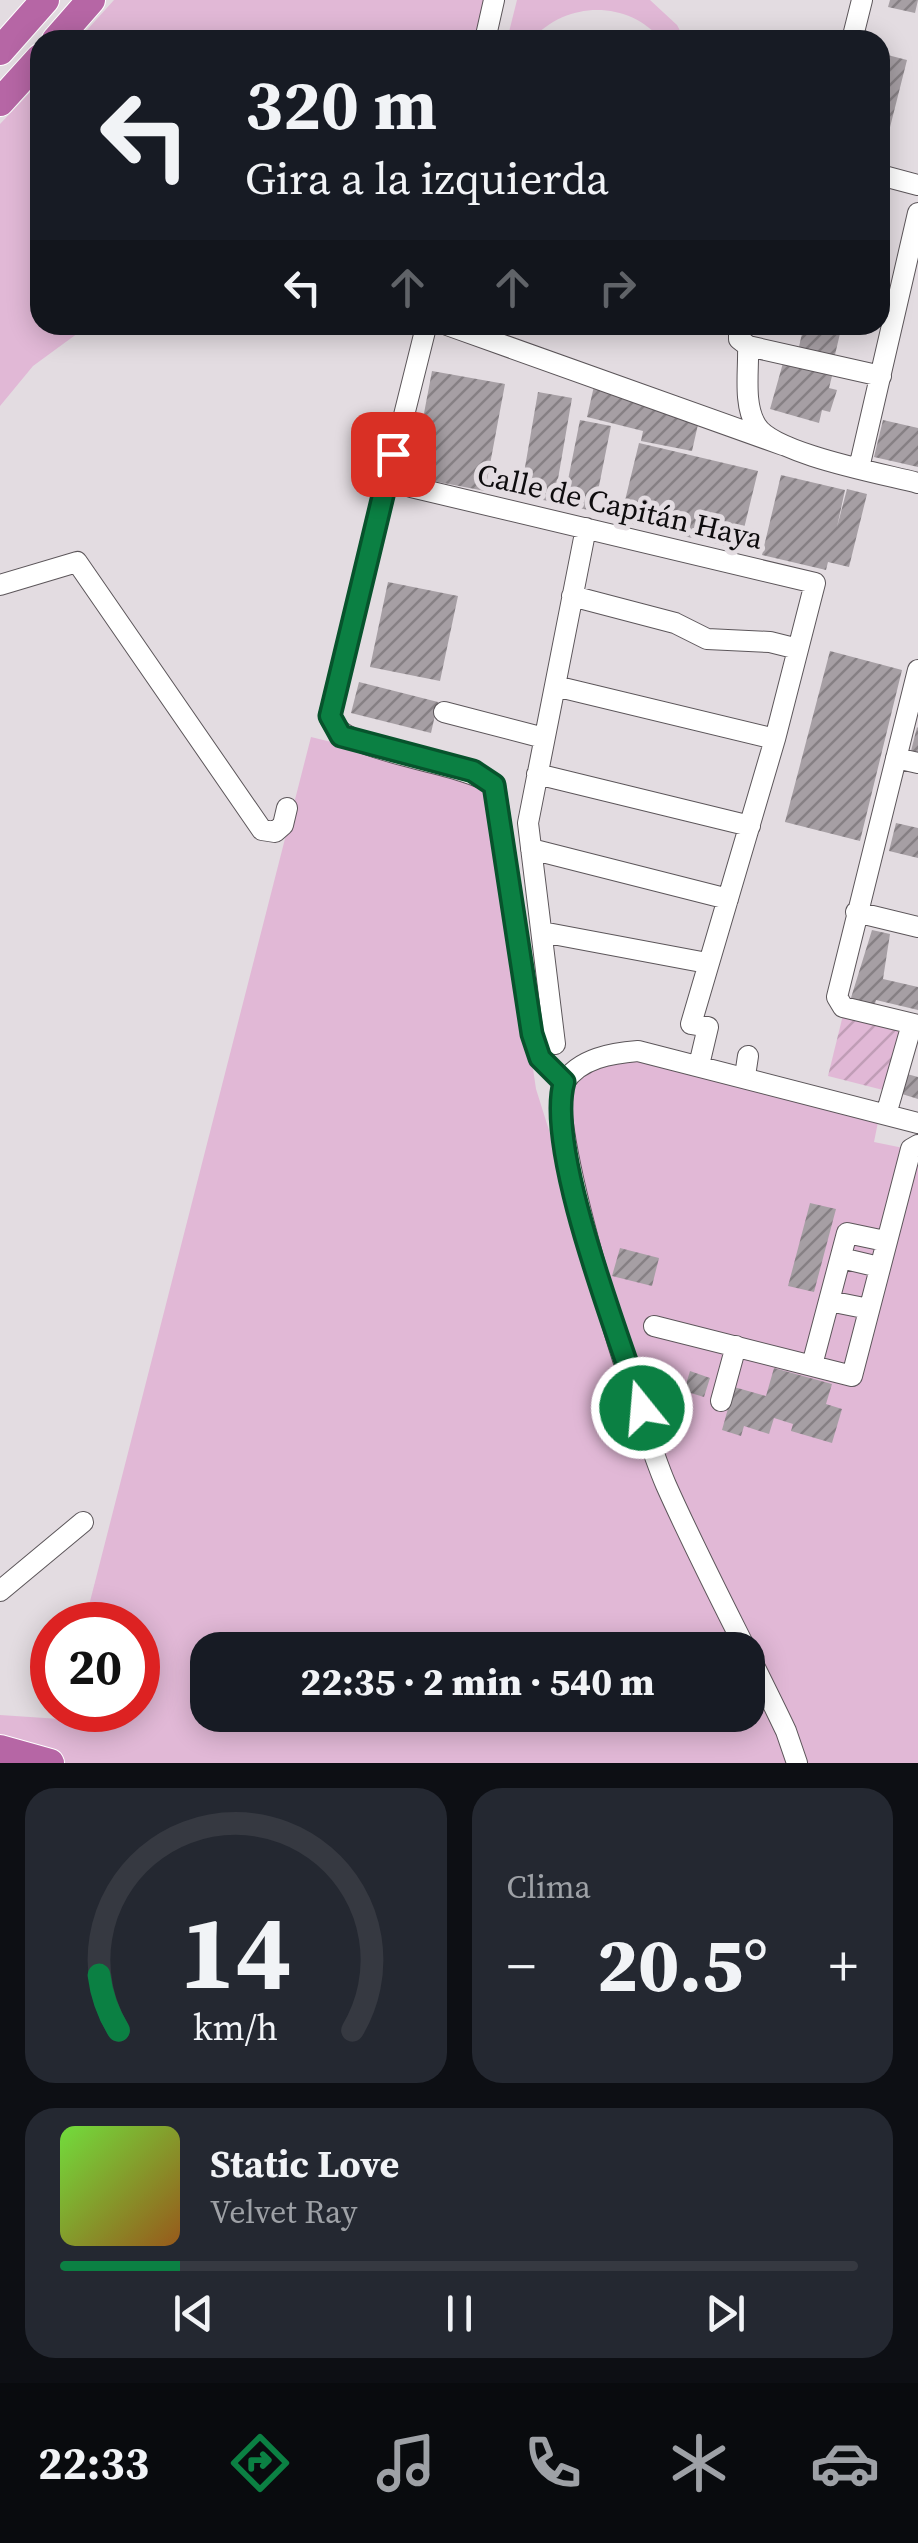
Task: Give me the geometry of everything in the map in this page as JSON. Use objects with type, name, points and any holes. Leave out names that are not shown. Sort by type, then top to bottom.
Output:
[{"type":"highway","points":[[0,51],[45,0]]},
{"type":"highway","points":[[65,30],[91,0]]},
{"type":"highway","points":[[0,102],[30,69]]},
{"type":"highway","points":[[0,1749],[50,1763]]},
{"type":"street","points":[[488,30],[494,0]]},
{"type":"street","points":[[854,30],[862,0]]},
{"type":"street","points":[[890,178],[918,185]]},
{"type":"street","points":[[890,333],[918,213]]},
{"type":"street","points":[[431,335],[330,716],[341,736],[473,771],[494,785],[532,1034],[540,1058],[564,1082]]},
{"type":"street","points":[[463,335],[784,445],[918,483]]},
{"type":"street","points":[[740,335],[748,346],[880,376]]},
{"type":"street","points":[[859,468],[890,335]]},
{"type":"street","points":[[748,346],[750,406],[756,428],[784,445]]},
{"type":"street","name":"Calle de Capitán Haya","points":[[412,487],[815,583],[798,649]]},
{"type":"street","points":[[555,1044],[528,823],[586,528]]},
{"type":"street","points":[[0,585],[76,562],[262,830],[276,832],[283,825],[287,808]]},
{"type":"street","points":[[572,596],[675,623],[707,639],[770,642],[798,649],[691,1024],[708,1027],[699,1065]]},
{"type":"street","points":[[887,1112],[915,1025],[842,1007],[837,997],[918,670]]},
{"type":"street","points":[[554,686],[775,740]]},
{"type":"street","points":[[444,712],[544,738]]},
{"type":"street","points":[[896,758],[918,763]]},
{"type":"street","points":[[538,774],[750,826]]},
{"type":"street","points":[[531,849],[728,899]]},
{"type":"street","points":[[856,912],[918,927]]},
{"type":"street","points":[[542,932],[706,966]]},
{"type":"street","points":[[796,1763],[786,1731],[665,1482],[572,1189],[560,1127],[564,1082],[592,1060],[612,1053],[638,1051],[699,1065],[746,1066],[918,1122]]},
{"type":"street","points":[[654,1326],[852,1376],[911,1150],[918,1144]]},
{"type":"street","points":[[812,1365],[848,1233],[885,1242]]},
{"type":"street","points":[[841,1258],[879,1267]]},
{"type":"street","points":[[830,1301],[869,1309]]},
{"type":"street","points":[[720,1401],[736,1346]]},
{"type":"street","points":[[0,1590],[83,1522]]},
{"type":"shaded area","points":[[114,0],[487,0],[480,30],[87,30]]},
{"type":"shaded area","points":[[517,0],[650,0],[680,30],[651,30],[632,18],[597,10],[562,18],[543,30],[510,30]]},
{"type":"shaded area","points":[[30,92],[30,335],[75,335],[33,366],[0,406],[0,124]]},
{"type":"shaded area","points":[[311,737],[469,776],[485,790],[495,811],[536,1089],[650,1452],[667,1448],[594,1233],[566,1099],[579,1082],[601,1066],[630,1056],[638,1062],[878,1122],[874,1142],[918,1151],[918,1763],[0,1763],[0,1715],[30,1717],[30,1732],[160,1732],[160,1602],[90,1602]]},
{"type":"shaded area","points":[[843,1015],[903,1029],[887,1091],[828,1076]]},
{"type":"building","points":[[890,0],[918,0],[915,13],[888,7]]},
{"type":"building","points":[[890,56],[907,60],[890,127]]},
{"type":"building","points":[[802,335],[840,335],[834,359],[798,351]]},
{"type":"building","points":[[783,363],[832,376],[829,388],[837,390],[830,412],[822,410],[819,423],[770,409]]},
{"type":"building","points":[[432,371],[505,384],[485,491],[412,477]]},
{"type":"building","points":[[594,386],[699,420],[692,451],[641,441],[643,431],[587,417]]},
{"type":"building","points":[[538,392],[572,398],[554,502],[520,496]]},
{"type":"building","points":[[580,420],[611,426],[594,511],[563,505]]},
{"type":"building","points":[[883,420],[918,428],[918,467],[874,457]]},
{"type":"building","points":[[639,443],[758,471],[739,549],[620,521]]},
{"type":"building","points":[[781,475],[845,490],[837,527],[847,489],[867,494],[849,567],[828,562],[826,570],[762,555]]},
{"type":"building","points":[[388,582],[458,596],[440,681],[370,667]]},
{"type":"building","points":[[830,651],[902,670],[860,841],[785,822]]},
{"type":"building","points":[[359,682],[438,702],[431,733],[351,713]]},
{"type":"building","points":[[918,728],[918,753],[911,751]]},
{"type":"building","points":[[896,823],[918,828],[918,858],[889,851]]},
{"type":"building","points":[[872,930],[890,934],[883,979],[918,987],[918,1010],[876,1000],[874,1007],[850,1001]]},
{"type":"building","points":[[907,1074],[918,1077],[918,1099],[902,1094]]},
{"type":"building","points":[[810,1203],[836,1209],[814,1292],[788,1286]]},
{"type":"building","points":[[620,1248],[659,1258],[652,1286],[612,1276]]},
{"type":"building","points":[[774,1368],[832,1384],[826,1404],[842,1409],[832,1443],[791,1431],[793,1424],[774,1418],[769,1434],[744,1426],[741,1436],[722,1430],[734,1387],[766,1396]]},
{"type":"building","points":[[690,1371],[710,1378],[704,1397],[684,1391]]},
{"type":"route","points":[[393,454],[330,716],[332,726],[341,736],[364,745],[473,771],[494,785],[500,804],[520,980],[532,1034],[540,1058],[564,1082],[559,1100],[560,1127],[572,1189],[642,1408]]}]
